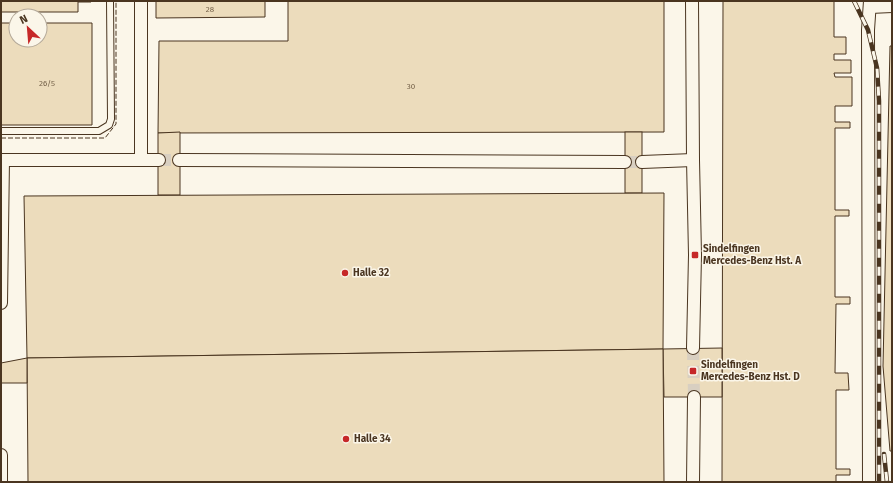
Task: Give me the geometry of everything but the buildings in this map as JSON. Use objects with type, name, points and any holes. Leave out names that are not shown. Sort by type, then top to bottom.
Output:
[{"type":"street","points":[[141,1],[141,160]]},
{"type":"street","points":[[692,1],[695,255],[693,348]]},
{"type":"street","points":[[869,482],[868,30],[870,4],[892,6]]},
{"type":"street","points":[[1,303],[2,160],[159,160]]},
{"type":"street","points":[[179,160],[625,162]]},
{"type":"street","points":[[642,162],[693,160]]},
{"type":"street","points":[[693,482],[694,397]]},
{"type":"street","points":[[1,455],[1,482]]},
{"type":"lane","points":[[1,131],[99,131],[109,125],[111,119],[110,1]]},
{"type":"tunnel","points":[[159,160],[179,160]]},
{"type":"tunnel","points":[[625,162],[642,162]]},
{"type":"tunnel","points":[[693,348],[694,397]]},
{"type":"railway","points":[[854,1],[868,30],[877,68],[879,101],[879,482]]},
{"type":"railway","points":[[884,454],[887,482]]},
{"type":"fence","points":[[1,138],[105,138],[116,124],[116,1]]},
{"type":"place","name":"Sindelfingen Mercedes-Benz Hst. A","points":[[695,255]]},
{"type":"place","name":"Halle 32","points":[[345,273]]},
{"type":"place","name":"Sindelfingen Mercedes-Benz Hst. D","points":[[693,371]]},
{"type":"place","name":"Halle 34","points":[[346,439]]}]
